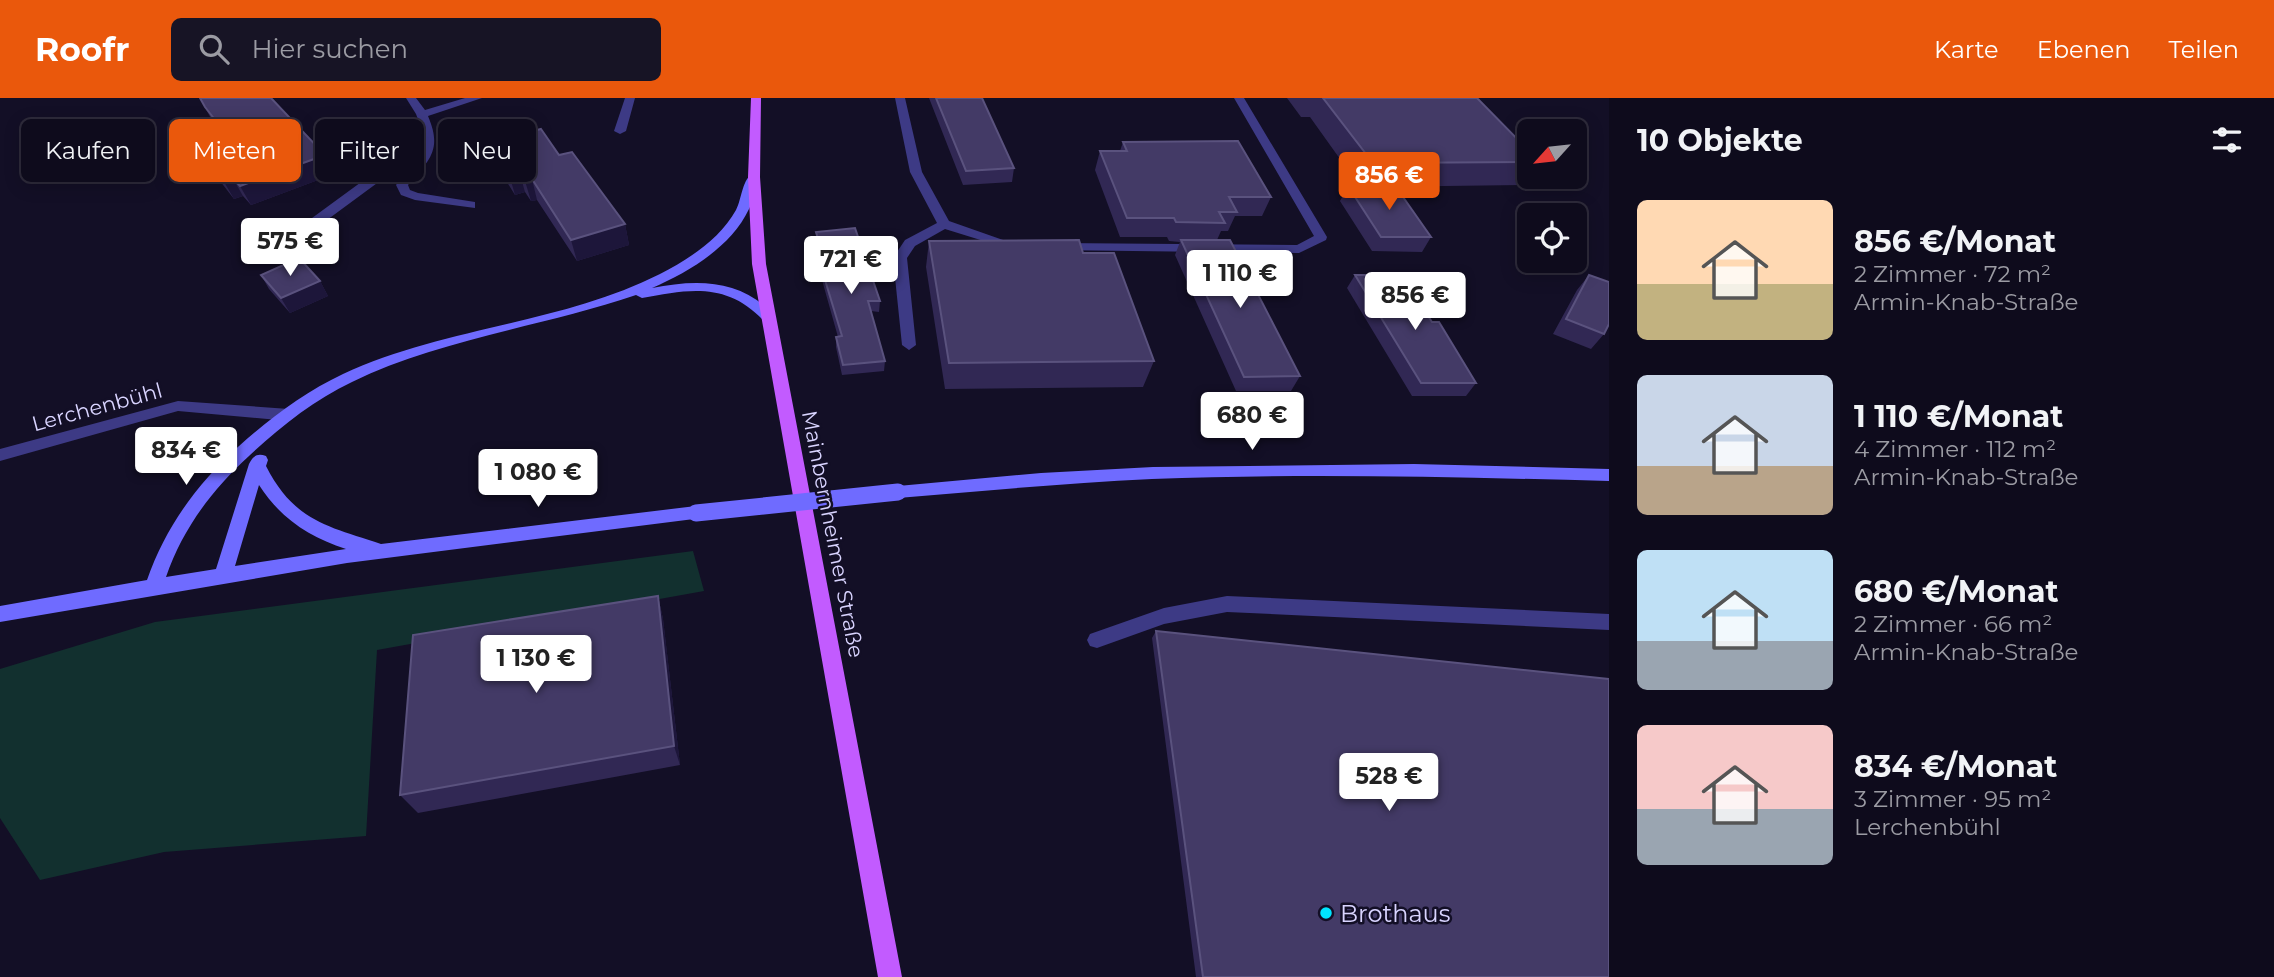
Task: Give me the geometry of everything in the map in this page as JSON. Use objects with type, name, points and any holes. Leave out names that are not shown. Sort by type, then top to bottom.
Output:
[{"type":"main road","name":"Mainbernheimer Straße","points":[[756,98],[754,177],[759,264],[890,977]]},
{"type":"main road","points":[[598,303],[648,285],[709,248],[736,220],[751,191],[754,177]]},
{"type":"main road","points":[[154,587],[164,557],[182,522],[212,483],[289,415],[348,378],[405,356],[598,303],[648,293],[703,286],[726,290],[748,298],[768,317]]},
{"type":"main road","points":[[223,576],[238,519],[257,464],[275,427]]},
{"type":"main road","points":[[257,464],[276,499],[291,514],[332,538],[385,551]]},
{"type":"main road","points":[[0,614],[154,587],[533,528],[898,492],[1087,476],[1249,470],[1427,470],[1609,475]]},
{"type":"street","points":[[411,98],[431,134],[427,155],[402,185],[405,192],[471,205]]},
{"type":"street","points":[[422,114],[477,98]]},
{"type":"street","points":[[620,131],[630,98]]},
{"type":"street","points":[[900,98],[916,172],[944,224],[1004,243],[1036,247],[1299,249],[1313,243],[1321,237],[1239,98]]},
{"type":"street","points":[[284,260],[287,243],[423,144],[431,134]]},
{"type":"street","points":[[909,345],[900,258],[911,243],[944,224]]},
{"type":"street","name":"Lerchenbühl","points":[[0,455],[178,406],[199,405],[289,415]]},
{"type":"street","points":[[1097,640],[1164,616],[1227,604],[1609,622]]},
{"type":"green space","points":[[693,551],[704,591],[377,650],[366,836],[164,852],[40,880],[0,818],[0,669],[155,622]]},
{"type":"building","points":[[200,98],[271,98],[291,119],[214,119]]},
{"type":"building","points":[[936,98],[982,98],[1014,168],[966,171]]},
{"type":"building","points":[[1323,98],[1477,98],[1517,139],[1517,162],[1373,163]]},
{"type":"building","points":[[541,129],[559,155],[572,152],[625,224],[571,240],[534,182],[536,130]]},
{"type":"building","points":[[301,130],[315,144],[315,159],[301,164]]},
{"type":"building","points":[[1238,141],[1271,197],[1229,197],[1237,212],[1219,212],[1225,223],[1176,222],[1174,218],[1127,218],[1100,151],[1127,151],[1123,142]]},
{"type":"building","points":[[1348,186],[1396,187],[1431,237],[1381,237]]},
{"type":"building","points":[[855,228],[880,301],[868,301],[885,361],[843,365],[836,337],[842,336],[822,270],[827,269],[816,232]]},
{"type":"building","points":[[1079,240],[1083,253],[1114,253],[1154,361],[949,363],[929,241]]},
{"type":"building","points":[[1181,240],[1230,240],[1300,376],[1244,377]]},
{"type":"building","points":[[299,258],[320,281],[281,298],[261,275]]},
{"type":"building","points":[[1355,275],[1396,275],[1414,304],[1420,304],[1432,322],[1439,322],[1476,383],[1421,383]]},
{"type":"building","points":[[1589,275],[1609,282],[1609,324],[1604,334],[1566,319]]},
{"type":"building","points":[[658,596],[674,746],[400,795],[413,635]]},
{"type":"building","points":[[1156,631],[1609,679],[1609,977],[1203,977]]},
{"type":"place","name":"Brothaus","points":[[1326,913]]}]
